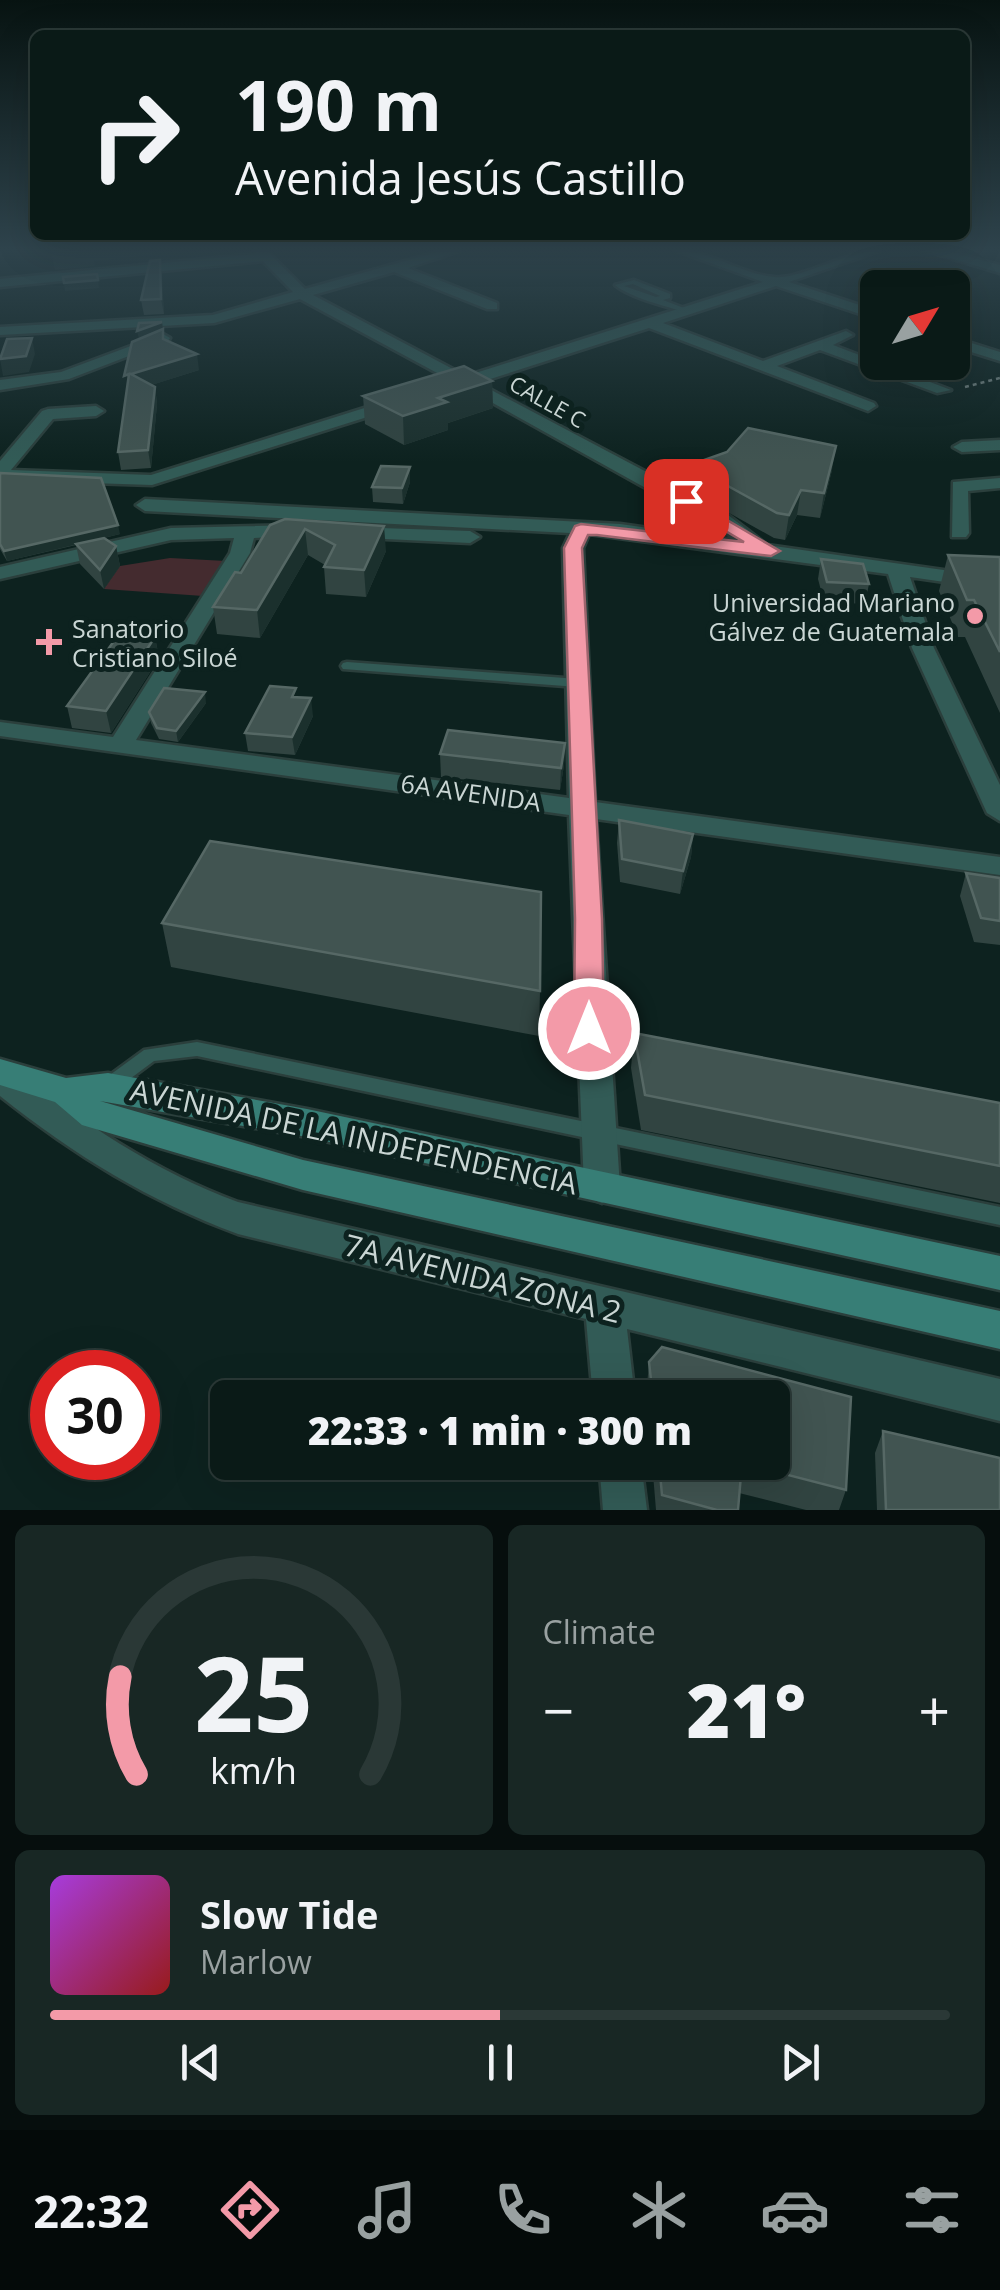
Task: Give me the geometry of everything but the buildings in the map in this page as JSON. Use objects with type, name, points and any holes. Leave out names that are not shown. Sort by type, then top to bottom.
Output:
[{"type":"main road","points":[[0,1074],[66,1092]]},
{"type":"main road","name":"AVENIDA DE LA INDEPENDENCIA","points":[[66,1092],[108,1086],[307,1123],[1000,1272]]},
{"type":"main road","name":"AVENIDA DE LA INDEPENDENCIA","points":[[66,1092],[94,1115],[303,1175],[1000,1330]]},
{"type":"street","points":[[0,332],[173,321]]},
{"type":"street","points":[[0,385],[64,376],[208,321]]},
{"type":"street","name":"CALLE C","points":[[352,321],[720,519],[771,551]]},
{"type":"street","points":[[444,388],[647,322],[868,406]]},
{"type":"street","points":[[763,366],[846,335]]},
{"type":"street","points":[[820,345],[860,360]]},
{"type":"street","points":[[970,347],[1000,357]]},
{"type":"street","points":[[836,394],[872,380]]},
{"type":"street","points":[[915,380],[943,390]]},
{"type":"street","points":[[0,473],[152,480],[407,400]]},
{"type":"street","points":[[0,473],[48,414],[96,410]]},
{"type":"street","points":[[962,447],[1000,445]]},
{"type":"street","points":[[146,538],[145,505],[152,480]]},
{"type":"street","points":[[959,533],[960,486],[1000,482]]},
{"type":"street","points":[[145,505],[534,523],[650,533],[1000,584]]},
{"type":"street","points":[[0,573],[146,538],[246,530],[538,539],[581,530]]},
{"type":"street","points":[[120,746],[240,553],[246,530]]},
{"type":"street","points":[[581,530],[573,548],[589,1029],[602,1187]]},
{"type":"street","points":[[898,570],[924,648],[1000,813]]},
{"type":"street","name":"6A AVENIDA","points":[[0,730],[1000,866]]},
{"type":"street","name":"7A AVENIDA ZONA 2","points":[[0,1074],[97,1152],[176,1197],[238,1218],[1000,1400]]},
{"type":"street","points":[[605,1308],[612,1380]]},
{"type":"street","points":[[622,1480],[625,1510]]},
{"type":"lane","points":[[347,666],[578,683]]},
{"type":"lane","points":[[108,1086],[132,1064],[150,1055],[198,1049],[1000,1216]]},
{"type":"shaded area","points":[[170,558],[226,561],[203,596],[104,589],[120,566]]},
{"type":"place","name":"Universidad Mariano Gálvez de Guatemala","points":[[975,616]]},
{"type":"place","name":"Sanatorio Cristiano Siloé","points":[[49,642]]},
{"type":"route","points":[[589,1029],[573,548],[581,530],[620,530],[771,551],[686,501]]}]
